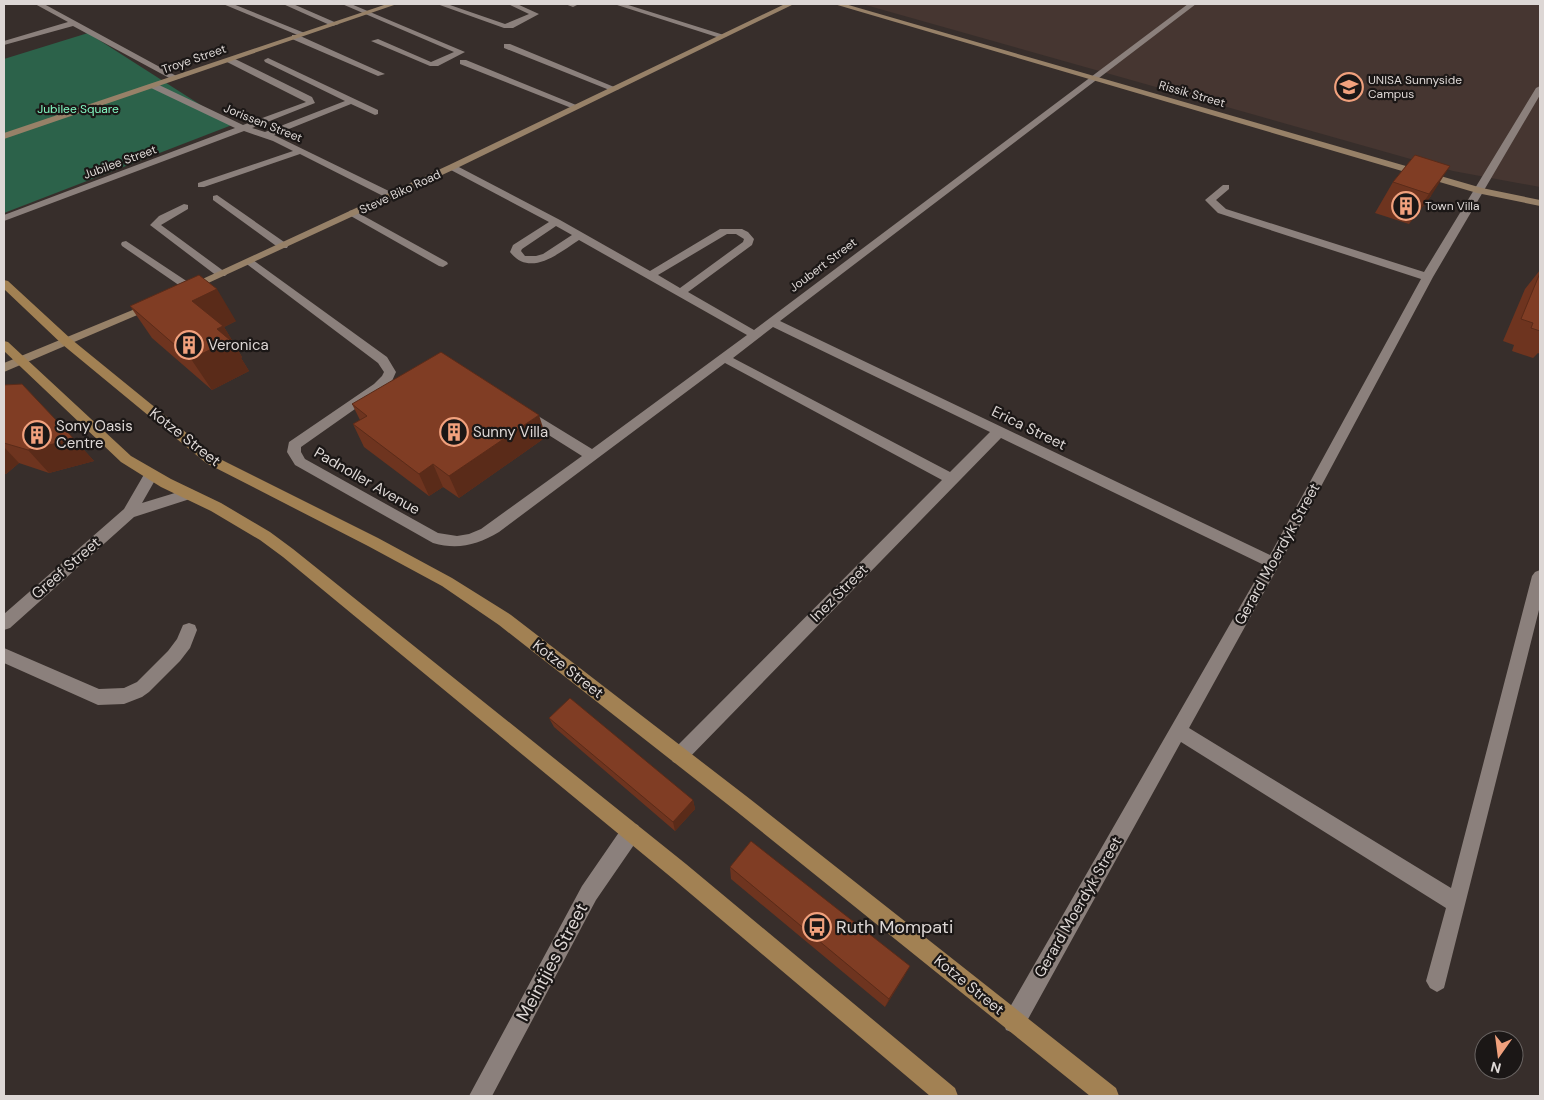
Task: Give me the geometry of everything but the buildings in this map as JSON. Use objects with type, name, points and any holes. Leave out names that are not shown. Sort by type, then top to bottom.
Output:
[{"type":"main road","name":"Troye Street","points":[[4,136],[393,4]]},
{"type":"main road","name":"Steve Biko Road","points":[[185,290],[391,196],[790,4]]},
{"type":"main road","name":"Rissik Street","points":[[838,4],[1480,191],[1540,203]]},
{"type":"main road","name":"Kotze Street","points":[[4,283],[67,342],[211,460],[373,542],[447,582],[505,620],[1108,1096]]},
{"type":"main road","points":[[4,368],[163,300]]},
{"type":"main road","points":[[4,345],[126,460],[188,494],[216,506],[265,536],[288,553],[631,832],[947,1096]]},
{"type":"street","points":[[40,4],[176,78]]},
{"type":"street","points":[[228,4],[381,74]]},
{"type":"street","points":[[287,4],[335,24]]},
{"type":"street","points":[[345,4],[461,52],[435,64],[430,64],[375,41]]},
{"type":"street","points":[[441,4],[504,26],[510,26],[535,14],[511,4]]},
{"type":"street","points":[[618,4],[723,36]]},
{"type":"street","name":"Joubert Street","points":[[466,541],[479,537],[494,528],[724,358],[1192,4]]},
{"type":"street","points":[[4,43],[74,23]]},
{"type":"street","points":[[507,46],[615,88]]},
{"type":"street","name":"Jubilee Street","points":[[4,218],[309,105],[311,102],[230,60]]},
{"type":"street","points":[[268,60],[375,112]]},
{"type":"street","points":[[463,62],[577,107]]},
{"type":"street","name":"Jorissen Street","points":[[154,86],[208,114],[245,129],[266,135],[301,151],[391,196]]},
{"type":"street","name":"Gerard Moerdyk Street","points":[[1014,1022],[1273,563],[1427,277],[1540,88]]},
{"type":"street","points":[[266,135],[351,101]]},
{"type":"street","points":[[201,185],[301,151]]},
{"type":"street","points":[[452,167],[556,222],[755,335]]},
{"type":"street","points":[[1226,187],[1210,200],[1222,211],[1427,277]]},
{"type":"street","points":[[216,198],[283,246]]},
{"type":"street","points":[[184,207],[163,218],[155,225],[221,274]]},
{"type":"street","points":[[353,213],[443,264]]},
{"type":"street","points":[[556,222],[517,247],[515,250],[516,255],[524,260],[534,261],[579,235]]},
{"type":"street","points":[[650,275],[724,231],[733,230],[746,235],[749,239],[748,243],[680,292]]},
{"type":"street","points":[[126,244],[185,290]]},
{"type":"street","name":"Padnoller Avenue","points":[[249,262],[383,360],[390,372],[388,378],[378,387],[294,445],[294,452],[300,462],[433,537],[447,542],[466,541]]},
{"type":"street","name":"Erica Street","points":[[772,322],[1273,563]]},
{"type":"street","points":[[724,358],[951,479]]},
{"type":"street","points":[[510,404],[592,455]]},
{"type":"street","name":"Inez Street","points":[[679,756],[999,431]]},
{"type":"street","name":"Greef Street","points":[[4,623],[129,513],[151,475]]},
{"type":"street","name":"Greef Street","points":[[129,513],[188,494]]},
{"type":"street","points":[[1437,981],[1540,576]]},
{"type":"street","points":[[4,655],[98,697],[124,696],[136,692],[143,687],[174,656],[184,643],[189,630]]},
{"type":"street","points":[[1179,731],[1457,903]]},
{"type":"street","name":"Meintjies Street","points":[[480,1096],[589,893],[631,832]]},
{"type":"shaded area","name":"UNISA Sunnyside Campus","points":[[862,4],[1540,4],[1540,187],[1453,171]]},
{"type":"green space","name":"Jubilee Square","points":[[88,33],[232,125],[4,213],[4,59]]},
{"type":"place","name":"UNISA Sunnyside Campus","points":[[1349,87]]},
{"type":"place","name":"Town Villa","points":[[1406,206]]},
{"type":"place","name":"Veronica","points":[[189,345]]},
{"type":"place","name":"Sunny Villa","points":[[454,432]]},
{"type":"place","name":"Sony Oasis Centre","points":[[37,435]]},
{"type":"place","name":"Ruth Mompati","points":[[817,927]]}]
